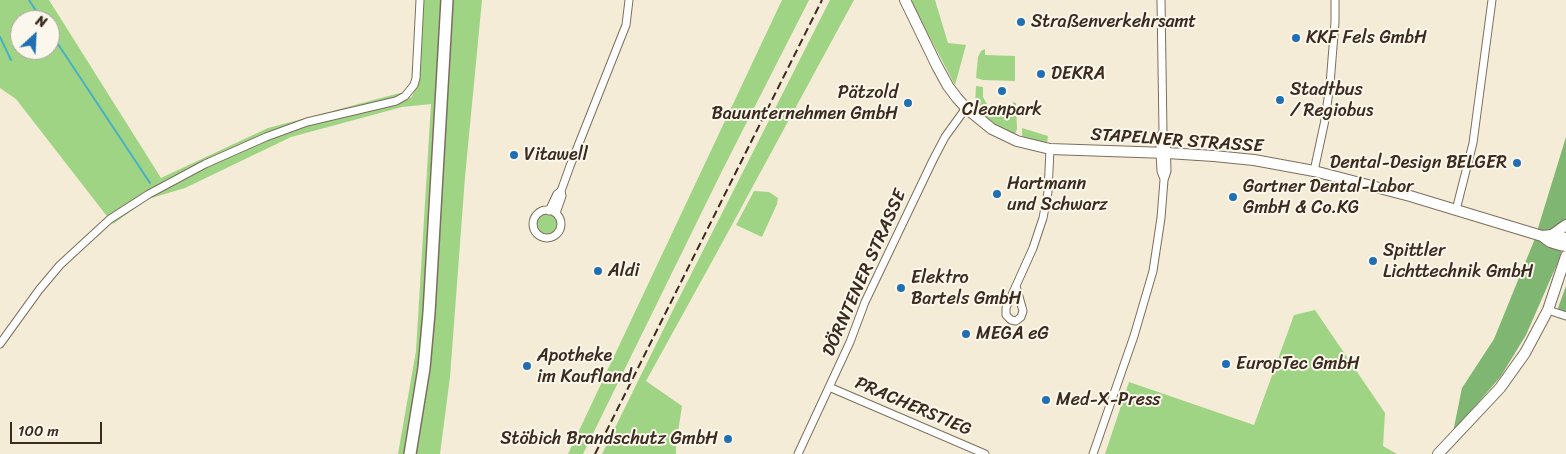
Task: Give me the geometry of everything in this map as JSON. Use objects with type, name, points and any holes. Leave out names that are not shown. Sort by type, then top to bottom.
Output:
[{"type":"main road","points":[[410,454],[424,368],[429,313],[447,0]]},
{"type":"street","points":[[0,344],[39,290],[60,265],[110,219],[149,194],[206,164],[266,137],[306,122],[396,101],[405,96],[414,85],[416,78],[420,0]]},
{"type":"street","points":[[552,212],[556,194],[561,191],[626,25],[629,0]]},
{"type":"street","name":"STAPELNER STRASSE","points":[[904,0],[948,86],[966,108],[992,129],[1017,141],[1050,149],[1164,153],[1254,160],[1314,171],[1566,240]]},
{"type":"street","points":[[1093,454],[1144,304],[1157,246],[1164,180],[1161,171],[1164,153],[1160,136],[1163,132],[1162,0]]},
{"type":"street","points":[[1314,171],[1325,120],[1330,84],[1335,0]]},
{"type":"street","points":[[1456,210],[1473,143],[1480,102],[1492,0]]},
{"type":"street","name":"DÖRNTENER STRASSE","points":[[798,454],[850,342],[865,302],[929,168],[945,137],[966,108]]},
{"type":"street","points":[[1016,286],[1033,248],[1043,218],[1048,192],[1050,149]]},
{"type":"street","points":[[1547,235],[1566,225]]},
{"type":"street","name":"STAPELNER STRASSE","points":[[1547,235],[1550,242],[1566,246]]},
{"type":"street","points":[[1438,454],[1500,388],[1525,353],[1548,310],[1566,256]]},
{"type":"street","points":[[1548,310],[1566,316]]},
{"type":"street","name":"PRACHERSTIEG","points":[[829,387],[985,454]]},
{"type":"green space","points":[[0,0],[49,0],[55,10],[10,10],[10,60],[60,60],[60,17],[161,178],[268,128],[400,93],[411,98],[419,83],[424,0],[442,0],[421,368],[407,454],[398,454],[416,351],[431,104],[402,107],[291,137],[185,188],[148,199],[113,224],[16,99],[0,88]]},
{"type":"green space","points":[[452,0],[482,0],[465,177],[450,377],[440,454],[415,454]]},
{"type":"green space","points":[[782,0],[809,0],[722,171],[583,454],[568,454]]},
{"type":"green space","points":[[830,0],[854,0],[646,381],[682,406],[676,454],[602,454],[677,302]]},
{"type":"green space","points":[[910,0],[935,0],[948,43],[966,45],[955,85]]},
{"type":"green space","points":[[985,49],[985,55],[1015,56],[1015,81],[976,78],[978,57],[981,51]]},
{"type":"green space","points":[[976,86],[983,87],[983,97],[988,106],[1012,108],[1013,102],[1016,103],[1017,129],[1015,134],[986,118],[975,105]]},
{"type":"green space","points":[[1022,128],[1048,136],[1047,143],[1034,141],[1022,136]]},
{"type":"green space","points":[[1566,137],[1566,237],[1558,262],[1526,335],[1501,376],[1453,432],[1462,388],[1494,339],[1534,241]]},
{"type":"green space","points":[[754,191],[769,192],[778,198],[762,237],[736,225]]},
{"type":"green space","points":[[547,214],[554,217],[557,224],[554,231],[547,234],[540,231],[537,224],[540,217]]},
{"type":"green space","points":[[1566,286],[1566,313],[1558,308]]},
{"type":"green space","points":[[1315,310],[1385,413],[1383,446],[1397,454],[1105,454],[1129,382],[1254,425],[1294,315]]},
{"type":"waterway","points":[[29,0],[36,10]]},
{"type":"waterway","points":[[0,37],[10,58]]},
{"type":"waterway","points":[[60,47],[150,183]]},
{"type":"railway","points":[[595,454],[822,0]]},
{"type":"place","name":"Straßenverkehrsamt","points":[[1021,22]]},
{"type":"place","name":"KKF Fels GmbH","points":[[1296,38]]},
{"type":"place","name":"DEKRA","points":[[1041,74]]},
{"type":"place","name":"Cleanpark","points":[[1002,91]]},
{"type":"place","name":"Stadtbus / Regiobus","points":[[1280,100]]},
{"type":"place","name":"Pätzold Bauunternehmen GmbH","points":[[908,103]]},
{"type":"place","name":"Vitawell","points":[[514,155]]},
{"type":"place","name":"Dental-Design BELGER","points":[[1517,163]]},
{"type":"place","name":"Hartmann und Schwarz","points":[[997,194]]},
{"type":"place","name":"Gartner Dental-Labor GmbH & Co.KG","points":[[1233,197]]},
{"type":"place","name":"Spittler Lichttechnik GmbH","points":[[1373,261]]},
{"type":"place","name":"Aldi","points":[[598,271]]},
{"type":"place","name":"Elektro Bartels GmbH","points":[[901,288]]},
{"type":"place","name":"MEGA eG","points":[[966,334]]},
{"type":"place","name":"EuropTec GmbH","points":[[1226,364]]},
{"type":"place","name":"Apotheke im Kaufland","points":[[527,366]]},
{"type":"place","name":"Med-X-Press","points":[[1046,400]]},
{"type":"place","name":"Stöbich Brandschutz GmbH","points":[[728,439]]}]
